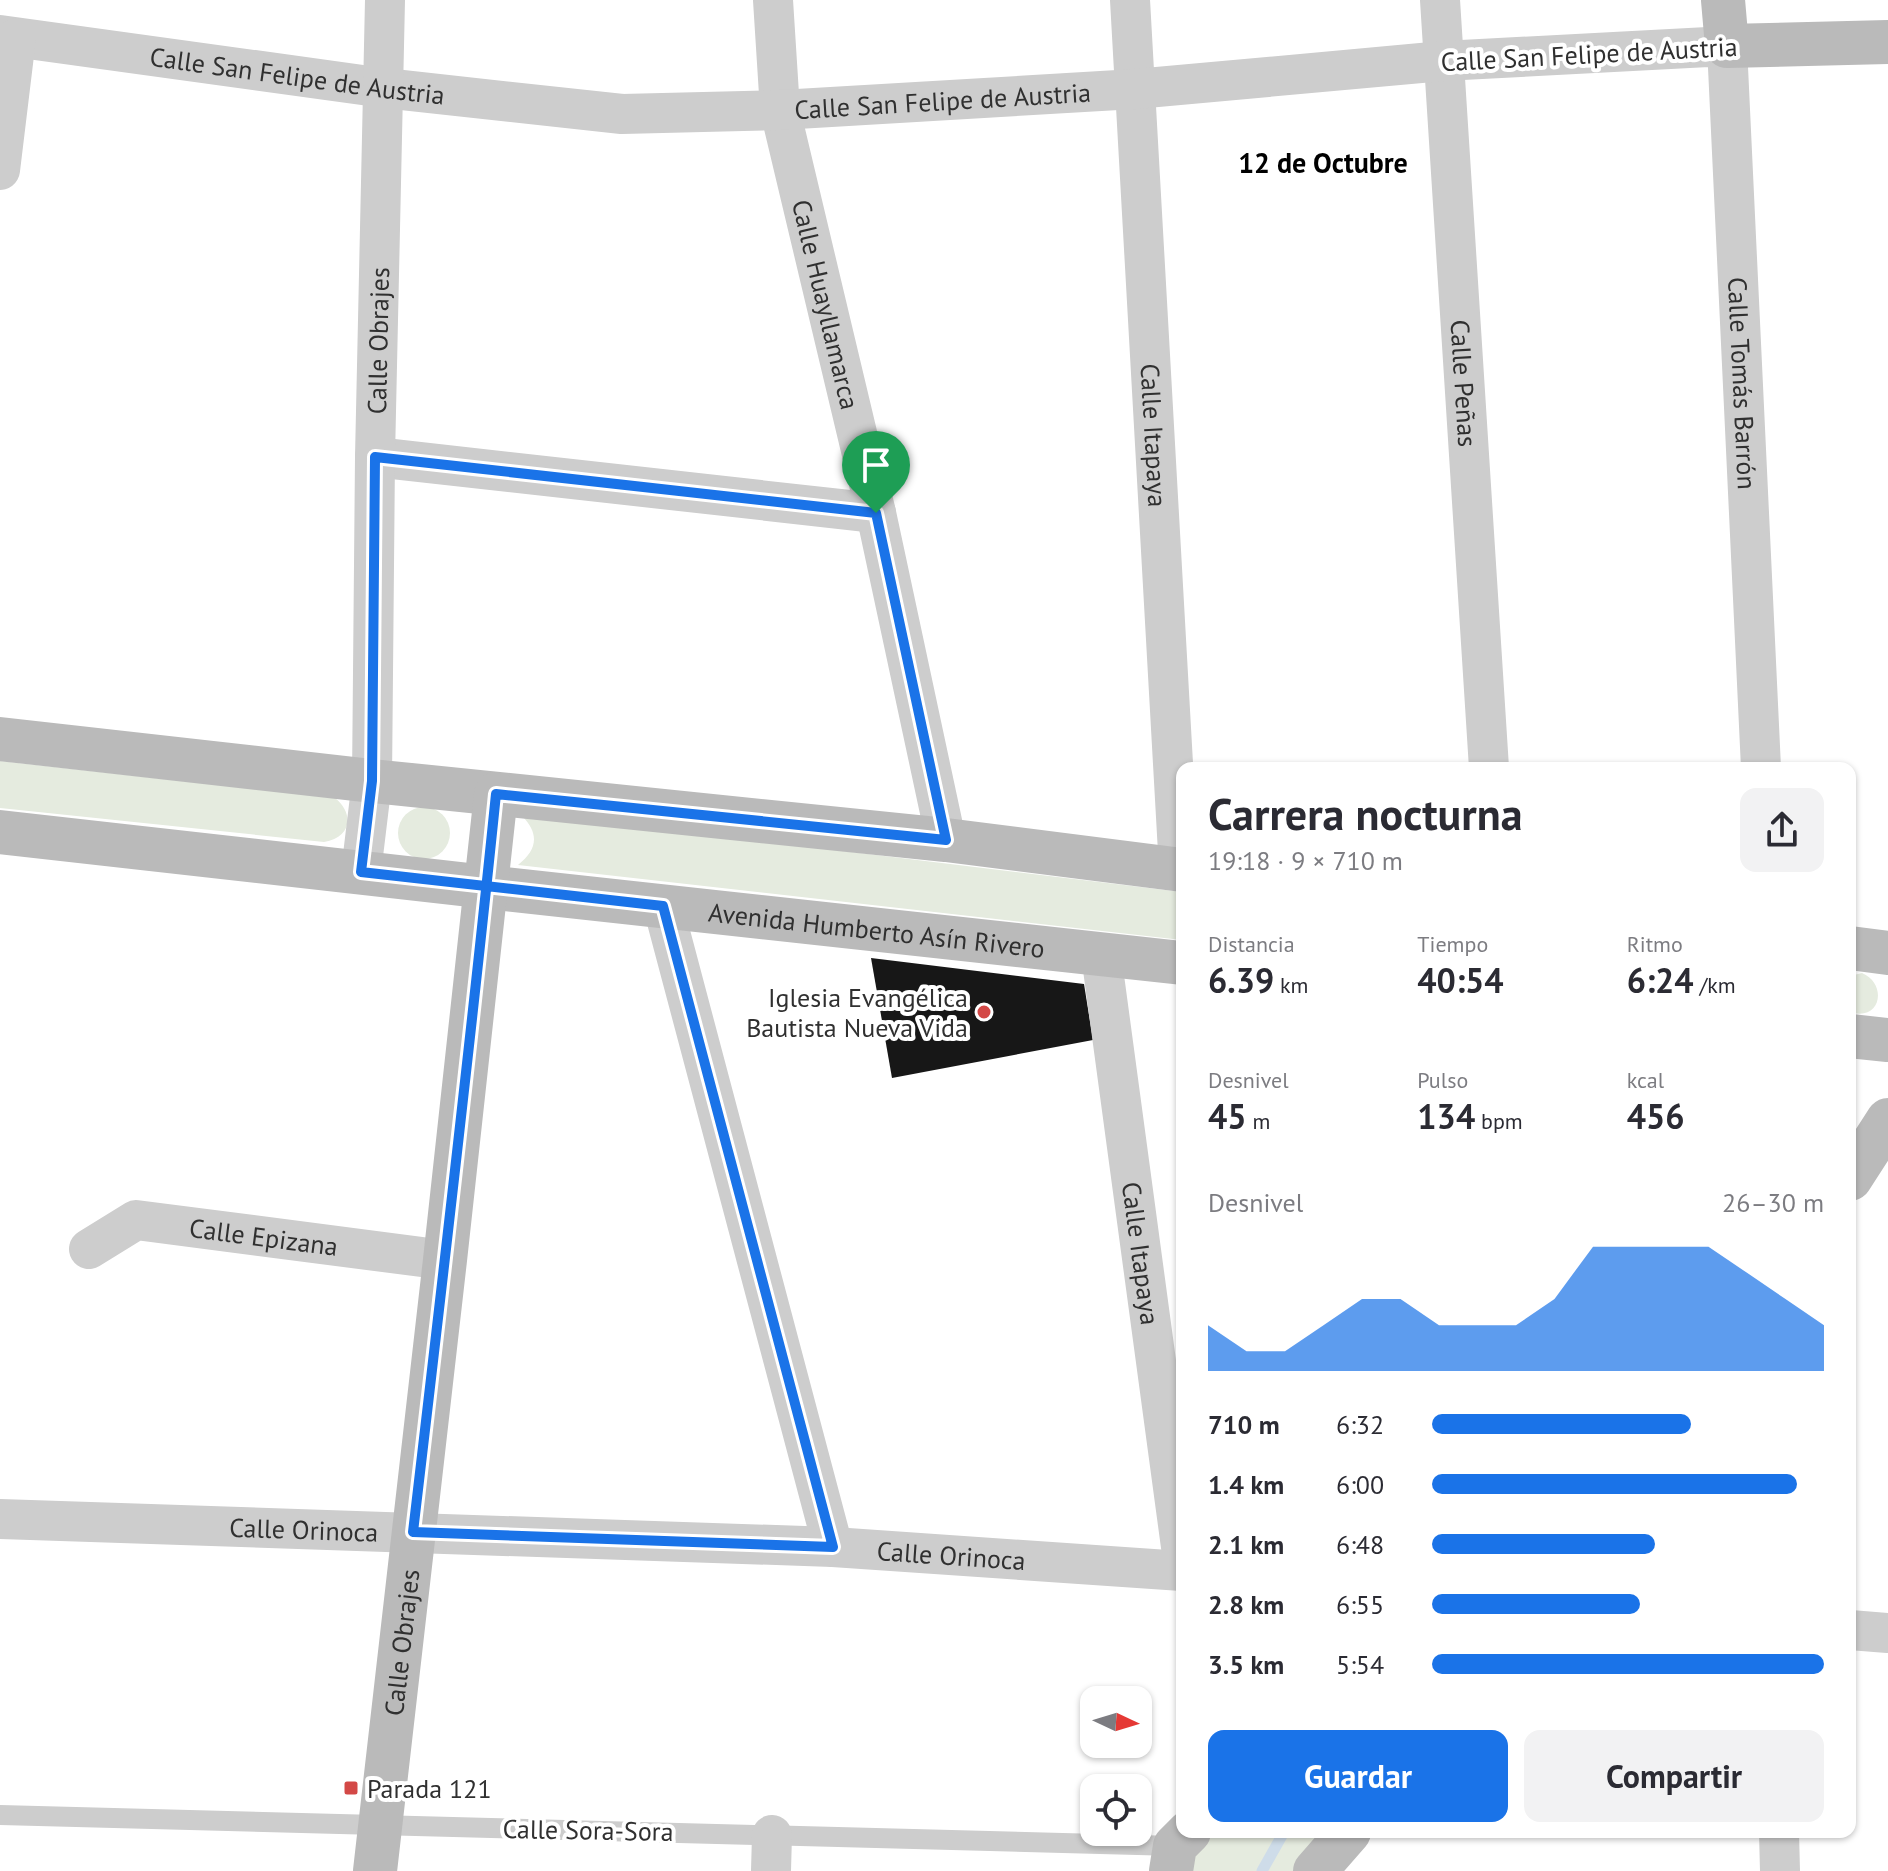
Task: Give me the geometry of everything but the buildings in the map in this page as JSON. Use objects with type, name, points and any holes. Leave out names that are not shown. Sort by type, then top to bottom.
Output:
[{"type":"street","name":"Calle Obrajes","points":[[361,872],[372,781],[385,0]]},
{"type":"street","name":"Calle Huayllamarca","points":[[773,0],[780,110],[876,513],[946,840]]},
{"type":"street","name":"Calle Itapaya","points":[[1130,0],[1176,785]]},
{"type":"street","name":"Calle Peñas","points":[[1440,0],[1489,762]]},
{"type":"street","name":"Calle Tomás Barrón","points":[[1723,0],[1761,762]]},
{"type":"street","name":"Calle San Felipe de Austria","points":[[8,36],[384,88],[622,114],[780,110],[1135,89],[1443,61],[1727,46],[1888,42]]},
{"type":"street","points":[[0,170],[8,36]]},
{"type":"street","points":[[375,457],[876,513]]},
{"type":"street","points":[[0,739],[946,840],[1176,869]]},
{"type":"street","name":"Calle Obrajes","points":[[375,1871],[496,794]]},
{"type":"street","name":"Avenida Humberto Asín Rivero","points":[[0,832],[1176,962]]},
{"type":"street","points":[[663,906],[833,1547]]},
{"type":"street","points":[[1856,949],[1888,953]]},
{"type":"street","name":"Calle Itapaya","points":[[1101,954],[1176,1510]]},
{"type":"street","points":[[1856,1037],[1888,1040]]},
{"type":"street","points":[[1856,1170],[1888,1120]]},
{"type":"street","name":"Calle Epizana","points":[[89,1249],[136,1220],[445,1260]]},
{"type":"street","name":"Calle Orinoca","points":[[0,1519],[833,1547],[1176,1571]]},
{"type":"street","points":[[1856,1630],[1888,1633]]},
{"type":"street","points":[[1315,1871],[1344,1838]]},
{"type":"street","points":[[1779,1838],[1780,1871]]},
{"type":"lane","name":"Calle Sora-Sora","points":[[0,1815],[380,1825],[771,1853],[1178,1850]]},
{"type":"shaded area","points":[[0,761],[335,798],[346,811],[347,824],[340,836],[324,842],[0,808]]},
{"type":"shaded area","points":[[424,807],[443,814],[450,833],[443,852],[424,859],[405,852],[398,833],[405,814]]},
{"type":"shaded area","points":[[522,816],[1176,891],[1176,939],[518,865],[529,854],[534,842],[528,823]]},
{"type":"shaded area","points":[[1862,973],[1870,978],[1878,993],[1874,1007],[1860,1014],[1856,1013],[1856,974]]},
{"type":"shaded area","points":[[1204,1838],[1330,1838],[1300,1871],[1184,1871]]},
{"type":"waterway","points":[[1262,1871],[1281,1838]]},
{"type":"place","name":"Iglesia Evangélica Bautista Nueva Vida","points":[[984,1012]]},
{"type":"place","name":"Parada 121","points":[[351,1788]]},
{"type":"district","name":"12 de Octubre","points":[[1323,162]]},
{"type":"route","points":[[876,513],[375,457],[372,781],[361,872],[487,887],[663,906],[833,1547],[413,1532],[487,887],[496,794],[946,840],[876,513]]}]
